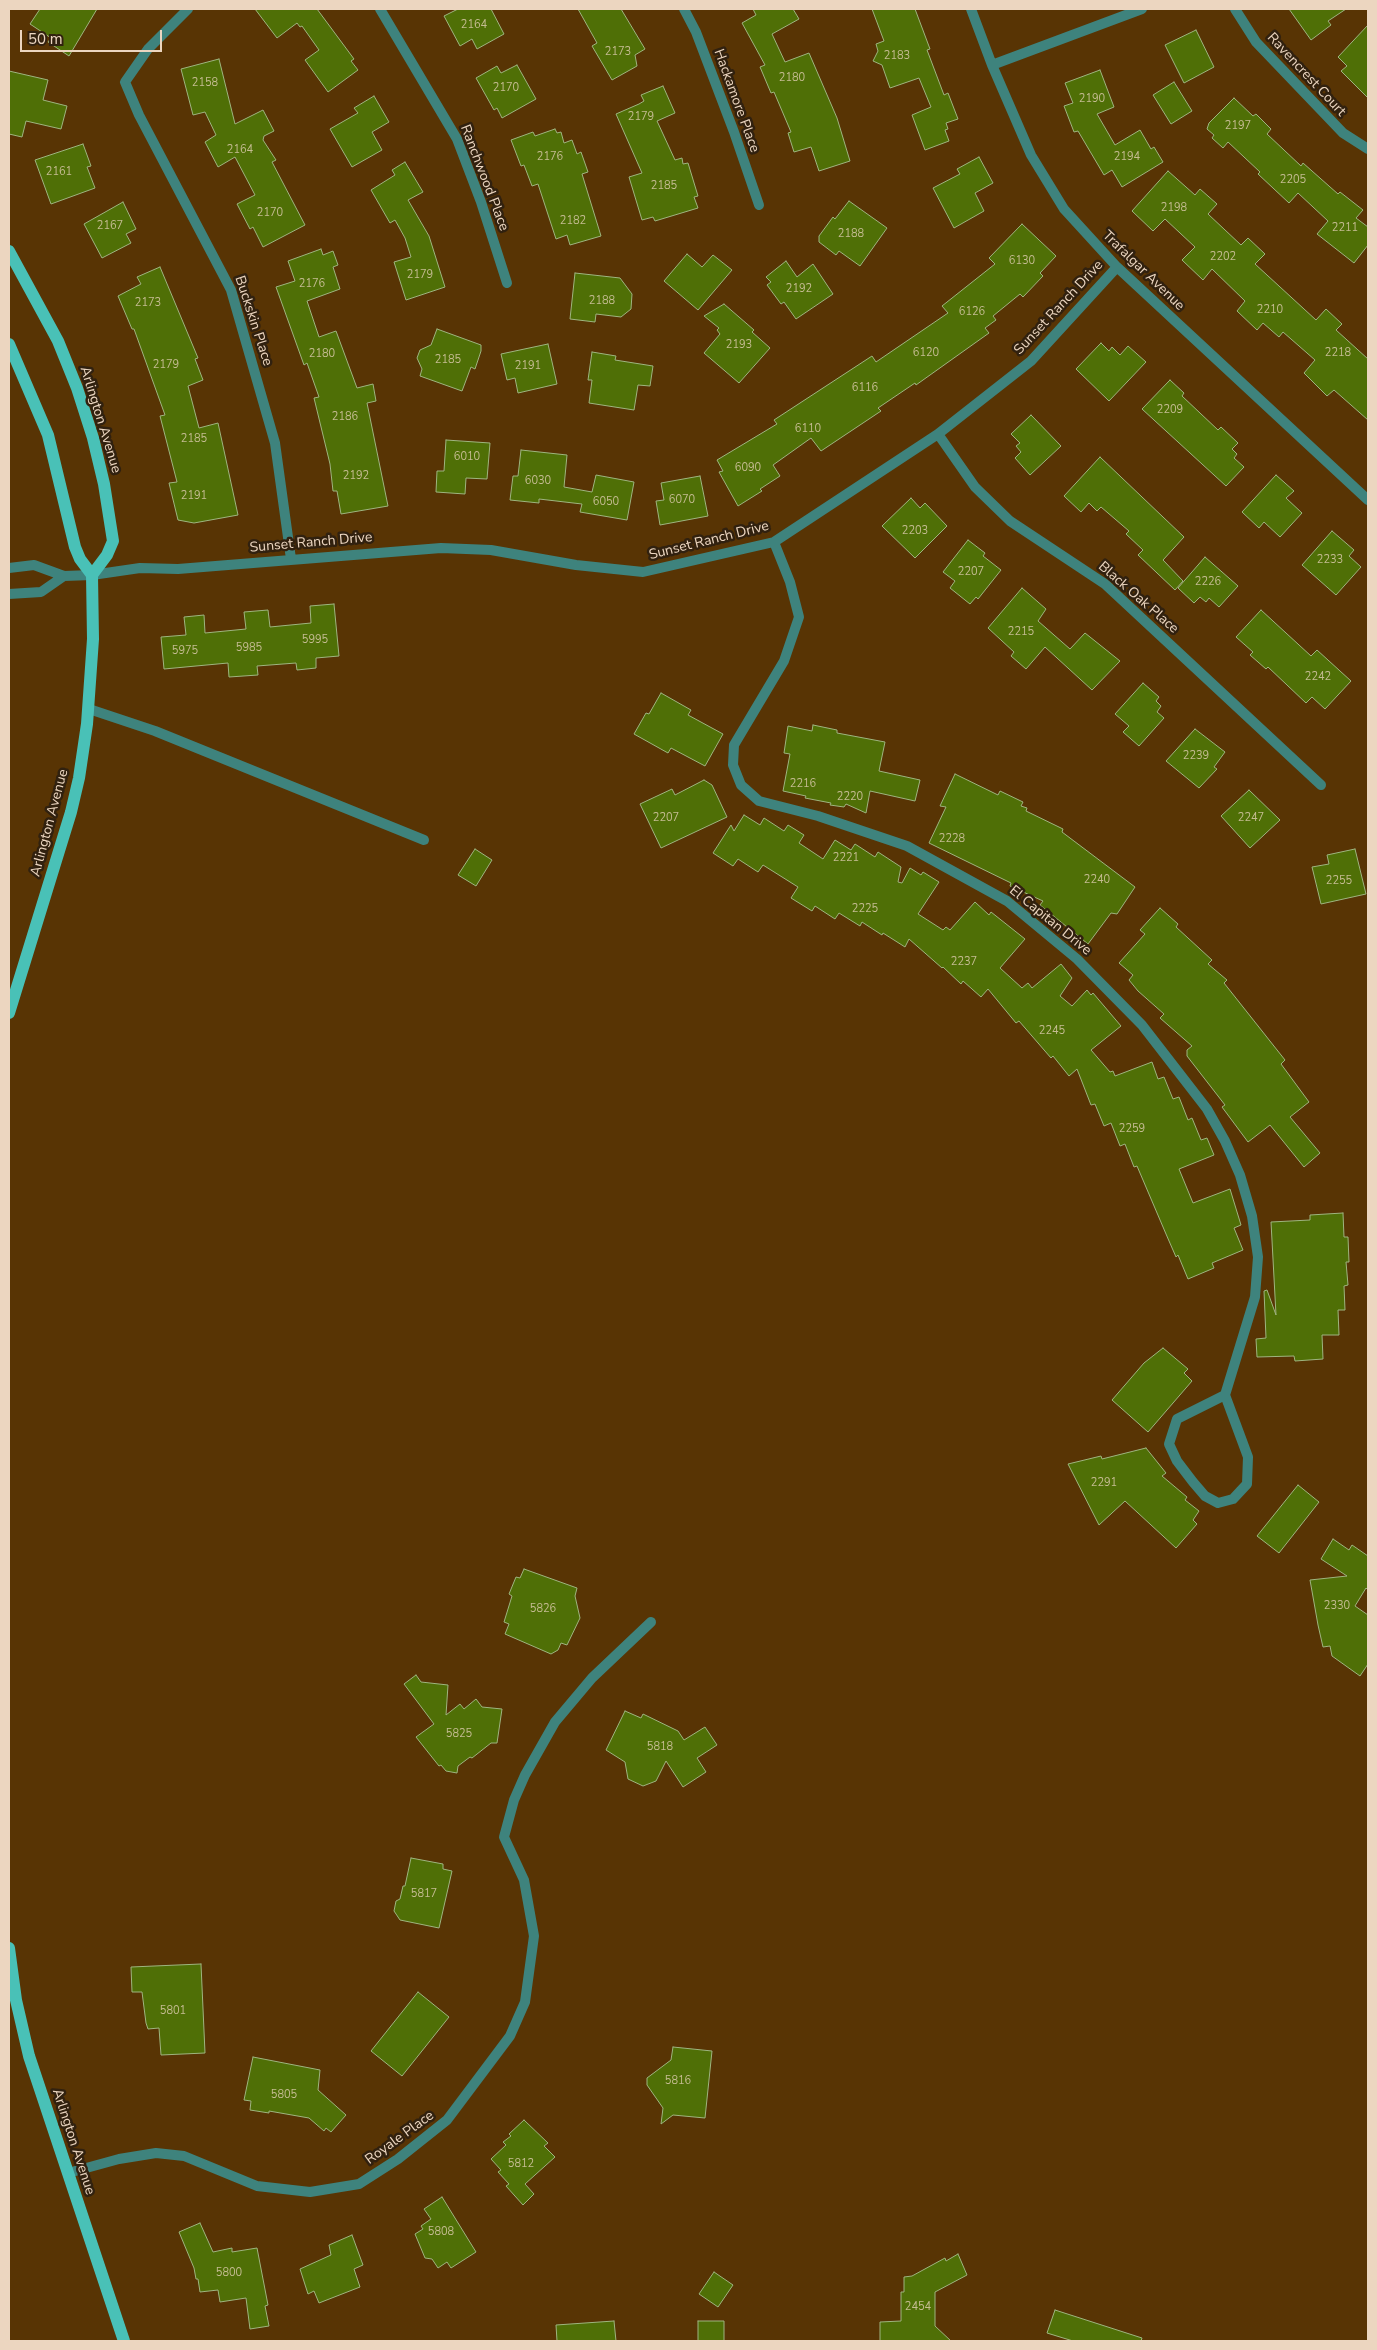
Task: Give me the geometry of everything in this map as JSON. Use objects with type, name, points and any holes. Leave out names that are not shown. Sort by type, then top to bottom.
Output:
[{"type":"main road","name":"Arlington Avenue","points":[[9,251],[58,341],[77,388],[93,438],[104,484],[113,541],[107,555],[92,575],[93,639],[89,710],[79,778],[71,812],[9,1013]]},
{"type":"main road","points":[[9,344],[48,435],[75,546],[80,559],[92,575]]},
{"type":"main road","name":"Arlington Avenue","points":[[9,1948],[16,2000],[29,2056],[124,2341]]},
{"type":"street","name":"Buckskin Place","points":[[188,9],[148,49],[125,82],[139,115],[231,290],[275,443],[291,559]]},
{"type":"street","name":"Ranchwood Place","points":[[380,9],[457,139],[481,202],[507,283]]},
{"type":"street","name":"Hackamore Place","points":[[684,9],[696,32],[759,205]]},
{"type":"street","name":"Trafalgar Avenue","points":[[971,9],[992,65],[1032,155],[1064,209],[1117,267],[1368,500]]},
{"type":"street","points":[[992,65],[1142,9]]},
{"type":"street","name":"Ravencrest Court","points":[[1235,9],[1256,42],[1343,133],[1368,149]]},
{"type":"street","name":"Sunset Ranch Drive","points":[[9,568],[34,565],[64,576],[92,575],[140,568],[178,569],[441,548],[491,550],[576,566],[643,572],[774,542],[938,434],[1031,361],[1117,267]]},
{"type":"street","name":"Black Oak Place","points":[[938,434],[975,488],[1010,521],[1104,584],[1321,785]]},
{"type":"street","name":"El Capitan Drive","points":[[774,542],[790,582],[798,617],[784,661],[734,745],[733,765],[742,785],[759,800],[818,816],[907,846],[1007,902],[1077,959],[1142,1026],[1208,1109],[1240,1175],[1252,1216],[1258,1257],[1255,1298],[1225,1396]]},
{"type":"street","points":[[9,594],[41,592],[64,576]]},
{"type":"street","points":[[89,710],[155,731],[424,840]]},
{"type":"street","points":[[1225,1396],[1248,1457],[1247,1484],[1234,1499],[1218,1503],[1205,1496],[1193,1482],[1177,1461],[1169,1444],[1177,1420],[1225,1396]]},
{"type":"street","name":"Royale Place","points":[[68,2173],[119,2159],[156,2153],[184,2156],[257,2186],[310,2192],[359,2184],[398,2159],[447,2120],[510,2036],[525,2002],[534,1936],[524,1880],[504,1837],[518,1791],[555,1722],[592,1678],[650,1622]]},
{"type":"building","points":[[40,9],[97,9],[69,56],[48,42],[51,38],[30,24]]},
{"type":"building","points":[[255,9],[317,9],[354,59],[351,61],[358,70],[328,92],[305,60],[319,50],[302,26],[300,27],[297,23],[277,38]]},
{"type":"building","points":[[458,9],[491,9],[504,34],[477,49],[472,39],[460,46],[444,16]]},
{"type":"building","points":[[578,9],[621,9],[645,49],[635,55],[637,66],[612,80],[592,46],[597,43]]},
{"type":"building","points":[[753,9],[793,9],[799,19],[772,34],[785,62],[809,53],[837,118],[850,161],[819,171],[811,147],[794,152],[788,133],[791,132],[774,92],[771,93],[760,67],[765,65],[742,23],[756,15]]},
{"type":"building","points":[[872,9],[915,9],[930,49],[927,50],[944,95],[948,93],[958,119],[946,123],[948,129],[945,130],[949,141],[925,150],[912,115],[931,107],[919,78],[890,88],[882,65],[873,61],[878,51],[876,44],[884,41]]},
{"type":"building","points":[[1289,9],[1346,9],[1328,21],[1331,25],[1311,40]]},
{"type":"building","points":[[1368,25],[1368,98],[1341,71],[1347,66],[1338,57]]},
{"type":"building","points":[[1196,30],[1214,67],[1184,83],[1165,45]]},
{"type":"building","points":[[219,59],[235,124],[263,110],[274,131],[264,136],[263,140],[276,160],[272,162],[305,225],[263,247],[253,227],[250,229],[237,204],[255,195],[235,157],[218,167],[205,142],[216,135],[205,112],[193,115],[181,69]]},
{"type":"building","points":[[517,65],[536,99],[502,118],[497,108],[494,110],[476,78],[497,66],[501,73]]},
{"type":"building","points":[[1100,70],[1114,107],[1097,114],[1115,145],[1140,130],[1151,149],[1154,147],[1163,162],[1122,187],[1112,170],[1104,175],[1078,131],[1074,132],[1064,106],[1073,103],[1065,83]]},
{"type":"building","points":[[9,71],[48,80],[43,100],[67,106],[61,129],[26,121],[22,137],[9,134]]},
{"type":"building","points":[[1174,82],[1192,111],[1171,124],[1153,95]]},
{"type":"building","points":[[663,86],[675,113],[657,121],[675,160],[682,158],[683,164],[688,163],[698,196],[694,197],[698,208],[655,221],[653,217],[642,220],[629,177],[642,173],[616,114],[644,101],[641,95]]},
{"type":"building","points":[[374,96],[389,122],[372,132],[382,150],[352,167],[330,129],[358,113],[354,108]]},
{"type":"building","points":[[1234,98],[1253,116],[1256,114],[1271,129],[1267,134],[1301,166],[1303,163],[1338,194],[1340,192],[1363,210],[1356,218],[1368,227],[1368,245],[1354,263],[1317,234],[1328,221],[1298,193],[1289,203],[1228,142],[1223,148],[1212,138],[1214,135],[1207,129],[1209,123]]},
{"type":"building","points":[[555,129],[557,133],[561,132],[564,143],[572,140],[577,154],[581,152],[588,172],[582,174],[601,236],[570,245],[567,235],[556,239],[538,184],[532,186],[524,165],[521,166],[511,140],[533,132],[535,136]]},
{"type":"building","points":[[83,144],[91,166],[87,167],[95,188],[51,204],[35,160]]},
{"type":"building","points":[[979,157],[993,183],[975,193],[984,211],[954,228],[933,188],[960,174],[957,169]]},
{"type":"building","points":[[405,162],[423,192],[408,200],[429,236],[445,287],[406,300],[394,262],[411,257],[405,238],[395,220],[390,223],[371,190],[395,175],[392,170]]},
{"type":"building","points":[[1168,171],[1195,195],[1200,189],[1217,204],[1208,214],[1241,245],[1248,238],[1265,254],[1255,264],[1316,320],[1326,309],[1342,324],[1336,330],[1368,359],[1368,420],[1334,390],[1327,396],[1304,373],[1315,360],[1283,332],[1279,337],[1263,323],[1257,330],[1237,311],[1245,301],[1212,269],[1203,280],[1182,260],[1195,247],[1165,219],[1153,231],[1132,211]]},
{"type":"building","points":[[849,201],[887,228],[860,266],[839,251],[836,255],[819,242],[819,236],[833,217],[835,219]]},
{"type":"building","points":[[123,202],[136,229],[126,234],[131,243],[102,258],[84,224]]},
{"type":"building","points":[[1022,224],[1056,256],[1040,273],[1043,276],[1023,297],[1020,294],[993,316],[996,320],[985,328],[989,333],[916,385],[915,383],[878,408],[881,411],[821,451],[811,438],[773,465],[780,476],[760,489],[762,491],[738,506],[719,472],[723,471],[717,460],[777,424],[774,420],[872,356],[876,362],[948,313],[942,306],[995,264],[989,258]]},
{"type":"building","points":[[321,249],[323,255],[333,251],[338,265],[333,267],[340,289],[307,301],[319,337],[336,331],[357,388],[373,384],[376,401],[367,403],[388,506],[341,514],[337,491],[333,491],[330,464],[314,398],[319,397],[307,363],[304,365],[276,287],[295,281],[288,261]]},
{"type":"building","points":[[687,254],[702,267],[713,255],[732,270],[698,310],[664,281]]},
{"type":"building","points":[[786,261],[797,277],[813,264],[833,294],[796,319],[784,302],[781,304],[767,285],[771,282],[766,277]]},
{"type":"building","points":[[160,267],[198,358],[195,359],[203,380],[188,386],[199,428],[218,423],[238,515],[194,523],[178,520],[169,483],[177,482],[160,416],[165,415],[134,329],[132,329],[118,296],[141,284],[137,277]]},
{"type":"building","points":[[575,273],[620,278],[632,294],[631,309],[621,317],[596,314],[595,322],[570,319]]},
{"type":"building","points":[[724,304],[754,330],[752,332],[770,348],[739,383],[704,353],[720,334],[717,330],[719,328],[704,316]]},
{"type":"building","points":[[437,329],[481,345],[475,369],[471,367],[462,391],[420,376],[422,369],[417,358],[420,350],[431,345]]},
{"type":"building","points":[[1101,343],[1109,351],[1112,347],[1120,355],[1128,346],[1146,362],[1109,401],[1076,369]]},
{"type":"building","points":[[548,344],[557,384],[518,393],[515,378],[507,380],[501,354]]},
{"type":"building","points":[[592,352],[616,356],[615,360],[653,366],[650,386],[638,385],[634,410],[589,403],[592,380],[588,380]]},
{"type":"building","points":[[1170,380],[1184,393],[1182,396],[1218,430],[1221,427],[1238,443],[1232,449],[1237,454],[1234,458],[1244,467],[1226,486],[1142,409]]},
{"type":"building","points":[[1031,415],[1061,446],[1030,475],[1015,458],[1021,452],[1016,446],[1020,443],[1011,434]]},
{"type":"building","points":[[446,440],[490,443],[487,479],[466,478],[465,494],[436,492],[437,471],[444,471]]},
{"type":"building","points":[[521,450],[567,455],[564,487],[592,492],[596,475],[634,482],[627,520],[580,512],[582,504],[539,499],[539,503],[510,500],[513,476],[518,476]]},
{"type":"building","points":[[1100,457],[1184,537],[1163,560],[1183,581],[1175,590],[1138,555],[1143,550],[1126,534],[1129,531],[1101,507],[1097,511],[1089,503],[1081,512],[1064,496]]},
{"type":"building","points":[[1276,475],[1294,491],[1286,498],[1302,513],[1280,537],[1264,522],[1259,528],[1242,512]]},
{"type":"building","points":[[700,476],[708,516],[660,525],[656,501],[664,500],[661,483]]},
{"type":"building","points":[[911,498],[920,508],[925,503],[947,526],[915,558],[882,526]]},
{"type":"building","points":[[1332,531],[1354,550],[1349,556],[1361,567],[1336,595],[1302,565]]},
{"type":"building","points":[[968,540],[985,553],[983,556],[1001,570],[978,599],[976,597],[970,604],[950,588],[955,581],[943,572]]},
{"type":"building","points":[[1205,557],[1238,586],[1219,607],[1209,598],[1206,602],[1200,597],[1194,603],[1178,588]]},
{"type":"building","points":[[1022,588],[1046,609],[1038,621],[1070,649],[1085,633],[1120,661],[1092,690],[1045,647],[1026,669],[1011,656],[1014,652],[988,628]]},
{"type":"building","points":[[334,604],[339,656],[316,658],[316,668],[297,670],[296,663],[257,666],[258,675],[229,677],[228,663],[164,669],[161,637],[186,635],[184,617],[204,615],[205,633],[246,629],[244,612],[268,610],[270,627],[311,623],[310,606]]},
{"type":"building","points":[[1261,610],[1311,656],[1317,650],[1351,681],[1325,709],[1312,697],[1306,703],[1268,667],[1266,669],[1250,655],[1253,652],[1236,637]]},
{"type":"building","points":[[1143,683],[1159,697],[1156,701],[1161,706],[1157,712],[1164,718],[1139,746],[1123,732],[1129,726],[1115,714]]},
{"type":"building","points":[[661,693],[691,710],[688,715],[723,734],[705,766],[671,748],[668,753],[634,734],[646,713],[649,714]]},
{"type":"building","points":[[813,725],[837,730],[837,733],[885,742],[879,771],[920,780],[915,801],[870,791],[866,813],[846,804],[844,807],[830,805],[831,803],[783,791],[790,754],[784,753],[788,726],[812,731]]},
{"type":"building","points":[[1195,729],[1225,752],[1214,767],[1217,769],[1199,788],[1166,761]]},
{"type":"building","points":[[955,774],[998,795],[1000,791],[1023,802],[1021,806],[1027,808],[1026,811],[1063,829],[1062,832],[1135,887],[1117,914],[1111,913],[1088,944],[1040,905],[1043,901],[1010,886],[1011,883],[929,843],[946,807],[940,806]]},
{"type":"building","points":[[704,780],[712,785],[727,817],[661,848],[640,804],[672,789],[675,795]]},
{"type":"building","points":[[1249,790],[1280,820],[1250,848],[1221,816]]},
{"type":"building","points":[[744,815],[760,825],[764,818],[784,831],[788,825],[804,835],[799,843],[823,859],[835,840],[851,850],[855,844],[875,857],[878,852],[901,867],[898,882],[902,883],[910,868],[921,875],[923,872],[939,882],[918,914],[943,930],[946,927],[950,930],[975,902],[989,915],[991,912],[1025,939],[1000,968],[1022,988],[1028,983],[1032,988],[1061,964],[1072,978],[1060,996],[1072,1006],[1087,990],[1091,995],[1093,993],[1121,1026],[1091,1050],[1110,1072],[1113,1071],[1115,1076],[1152,1062],[1158,1079],[1164,1077],[1173,1099],[1179,1097],[1188,1120],[1192,1118],[1201,1140],[1207,1138],[1214,1155],[1179,1169],[1193,1203],[1230,1189],[1241,1225],[1234,1228],[1243,1250],[1212,1263],[1214,1268],[1188,1279],[1178,1255],[1176,1257],[1137,1166],[1134,1167],[1125,1144],[1120,1146],[1111,1123],[1104,1126],[1095,1104],[1091,1105],[1077,1069],[1069,1076],[1053,1056],[1051,1058],[1019,1021],[1016,1023],[988,989],[981,997],[963,981],[961,984],[909,939],[905,947],[862,922],[860,926],[839,913],[835,919],[815,906],[812,911],[791,898],[798,887],[763,865],[758,872],[738,859],[733,866],[713,853],[731,825],[734,831]]},
{"type":"building","points":[[475,849],[492,860],[476,886],[458,875]]},
{"type":"building","points":[[1355,849],[1366,894],[1321,904],[1312,867],[1329,864],[1327,855]]},
{"type":"building","points":[[1160,908],[1178,924],[1176,927],[1212,960],[1208,964],[1227,980],[1224,983],[1285,1060],[1281,1064],[1309,1102],[1290,1117],[1320,1153],[1304,1167],[1270,1125],[1248,1142],[1222,1107],[1225,1105],[1187,1056],[1187,1050],[1192,1046],[1160,1018],[1164,1014],[1138,991],[1129,980],[1133,975],[1119,963],[1145,934],[1140,930]]},
{"type":"building","points":[[1343,1213],[1344,1237],[1348,1237],[1349,1262],[1346,1262],[1348,1285],[1344,1286],[1345,1310],[1338,1310],[1339,1335],[1322,1335],[1323,1359],[1295,1361],[1294,1356],[1257,1357],[1256,1339],[1266,1338],[1264,1291],[1267,1290],[1276,1315],[1271,1222],[1310,1220],[1310,1215]]},
{"type":"building","points":[[1163,1348],[1188,1369],[1184,1373],[1192,1381],[1148,1432],[1112,1400],[1144,1363]]},
{"type":"building","points":[[1146,1448],[1166,1473],[1162,1476],[1187,1497],[1185,1500],[1199,1511],[1193,1520],[1197,1524],[1176,1548],[1125,1501],[1099,1525],[1068,1464],[1101,1456],[1102,1459]]},
{"type":"building","points":[[1298,1485],[1319,1502],[1279,1553],[1257,1536]]},
{"type":"building","points":[[1333,1539],[1349,1550],[1352,1545],[1368,1556],[1368,1590],[1366,1588],[1355,1606],[1368,1615],[1368,1664],[1360,1676],[1332,1656],[1330,1646],[1323,1647],[1318,1625],[1310,1580],[1347,1576],[1321,1559]]},
{"type":"building","points":[[524,1569],[577,1588],[575,1596],[580,1618],[567,1645],[561,1643],[558,1650],[551,1654],[505,1634],[509,1624],[504,1622],[512,1596],[509,1594],[516,1577],[520,1578]]},
{"type":"building","points":[[416,1675],[421,1682],[448,1685],[446,1715],[460,1704],[464,1709],[476,1699],[482,1707],[502,1709],[497,1743],[491,1743],[458,1766],[457,1773],[446,1771],[441,1765],[439,1766],[416,1737],[434,1724],[404,1684]]},
{"type":"building","points":[[625,1711],[641,1718],[643,1714],[678,1731],[684,1740],[705,1727],[717,1745],[697,1758],[706,1772],[683,1787],[666,1761],[656,1781],[643,1786],[628,1779],[625,1762],[606,1750]]},
{"type":"building","points":[[411,1858],[443,1864],[443,1869],[452,1871],[439,1928],[400,1920],[394,1911],[396,1901],[400,1899],[403,1886],[405,1886]]},
{"type":"building","points":[[201,1964],[205,2053],[161,2055],[159,2028],[148,2029],[142,1992],[132,1992],[131,1967]]},
{"type":"building","points":[[418,1992],[449,2017],[402,2076],[371,2051]]},
{"type":"building","points":[[673,2047],[712,2051],[705,2118],[673,2115],[661,2124],[663,2108],[647,2085],[647,2078],[671,2060]]},
{"type":"building","points":[[253,2057],[320,2070],[318,2090],[346,2115],[331,2132],[326,2128],[324,2131],[309,2118],[269,2111],[269,2113],[250,2110],[251,2101],[244,2100]]},
{"type":"building","points":[[524,2120],[548,2143],[544,2146],[555,2157],[525,2184],[534,2194],[523,2205],[506,2186],[509,2184],[498,2172],[501,2170],[491,2159],[506,2145],[503,2142],[511,2136],[509,2134]]},
{"type":"building","points":[[442,2197],[476,2252],[451,2268],[447,2262],[438,2268],[432,2259],[425,2258],[415,2234],[423,2229],[421,2226],[431,2219],[424,2209]]},
{"type":"building","points":[[200,2223],[213,2252],[232,2248],[232,2252],[257,2248],[268,2305],[265,2306],[269,2326],[250,2329],[246,2298],[220,2302],[218,2290],[200,2292],[198,2279],[196,2279],[194,2268],[179,2232]]},
{"type":"building","points":[[352,2235],[363,2265],[354,2269],[360,2287],[319,2303],[314,2291],[308,2294],[300,2269],[331,2255],[329,2245]]},
{"type":"building","points":[[958,2254],[967,2275],[935,2292],[935,2326],[951,2341],[880,2341],[880,2322],[901,2321],[901,2292],[904,2292],[904,2277],[912,2276],[945,2258],[946,2261]]},
{"type":"building","points":[[714,2272],[733,2285],[718,2307],[699,2294]]},
{"type":"building","points":[[1055,2310],[1142,2338],[1141,2341],[1073,2341],[1047,2333]]},
{"type":"building","points":[[614,2321],[616,2341],[557,2341],[556,2325]]},
{"type":"building","points":[[698,2321],[724,2321],[724,2341],[698,2341]]}]
